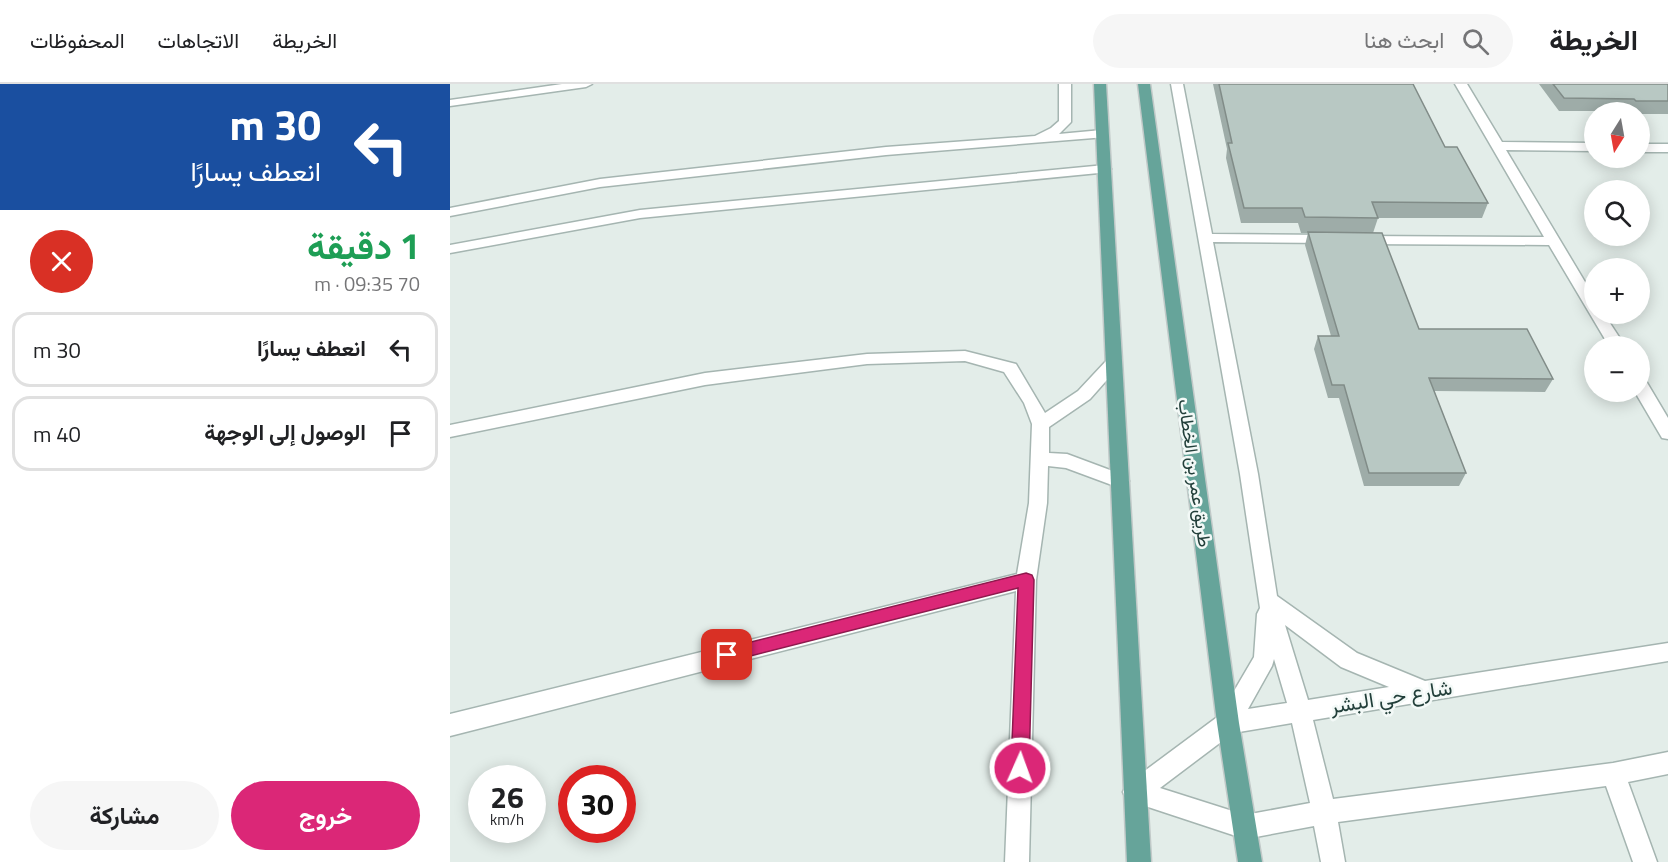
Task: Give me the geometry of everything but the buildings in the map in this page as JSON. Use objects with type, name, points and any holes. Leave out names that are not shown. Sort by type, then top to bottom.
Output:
[{"type":"main road","points":[[1100,84],[1139,862]]},
{"type":"main road","name":"طريق عمر بن الخطاب","points":[[1144,84],[1228,723],[1250,862]]},
{"type":"street","points":[[450,103],[524,88],[586,84]]},
{"type":"street","points":[[1031,140],[1055,131],[1065,122],[1065,84]]},
{"type":"street","points":[[1177,84],[1249,474],[1268,601],[1300,711],[1324,812],[1333,862]]},
{"type":"street","points":[[1461,84],[1584,292]]},
{"type":"street","points":[[450,212],[600,183],[886,151],[1102,134]]},
{"type":"street","points":[[1498,146],[1584,147]]},
{"type":"street","points":[[1650,148],[1668,148]]},
{"type":"street","points":[[450,249],[640,214],[1105,169]]},
{"type":"street","points":[[1205,238],[1554,242]]},
{"type":"street","points":[[450,431],[705,379],[867,359],[965,356],[1010,368],[1032,402],[1041,424],[1038,503],[1026,580],[1017,862]]},
{"type":"street","points":[[1041,424],[1084,395],[1113,364]]},
{"type":"street","points":[[1650,402],[1668,433]]},
{"type":"street","points":[[1038,459],[1067,461],[1120,481]]},
{"type":"street","points":[[450,725],[1026,580]]},
{"type":"street","points":[[1228,723],[1264,659],[1268,601]]},
{"type":"street","points":[[1268,601],[1348,660],[1424,691]]},
{"type":"street","name":"شارع حي البشر","points":[[1135,792],[1228,723],[1668,652]]},
{"type":"street","points":[[1135,792],[1245,827],[1324,812],[1613,774],[1668,763]]},
{"type":"street","points":[[1613,774],[1645,862]]},
{"type":"route","points":[[727,655],[1026,580],[1020,768]]}]
